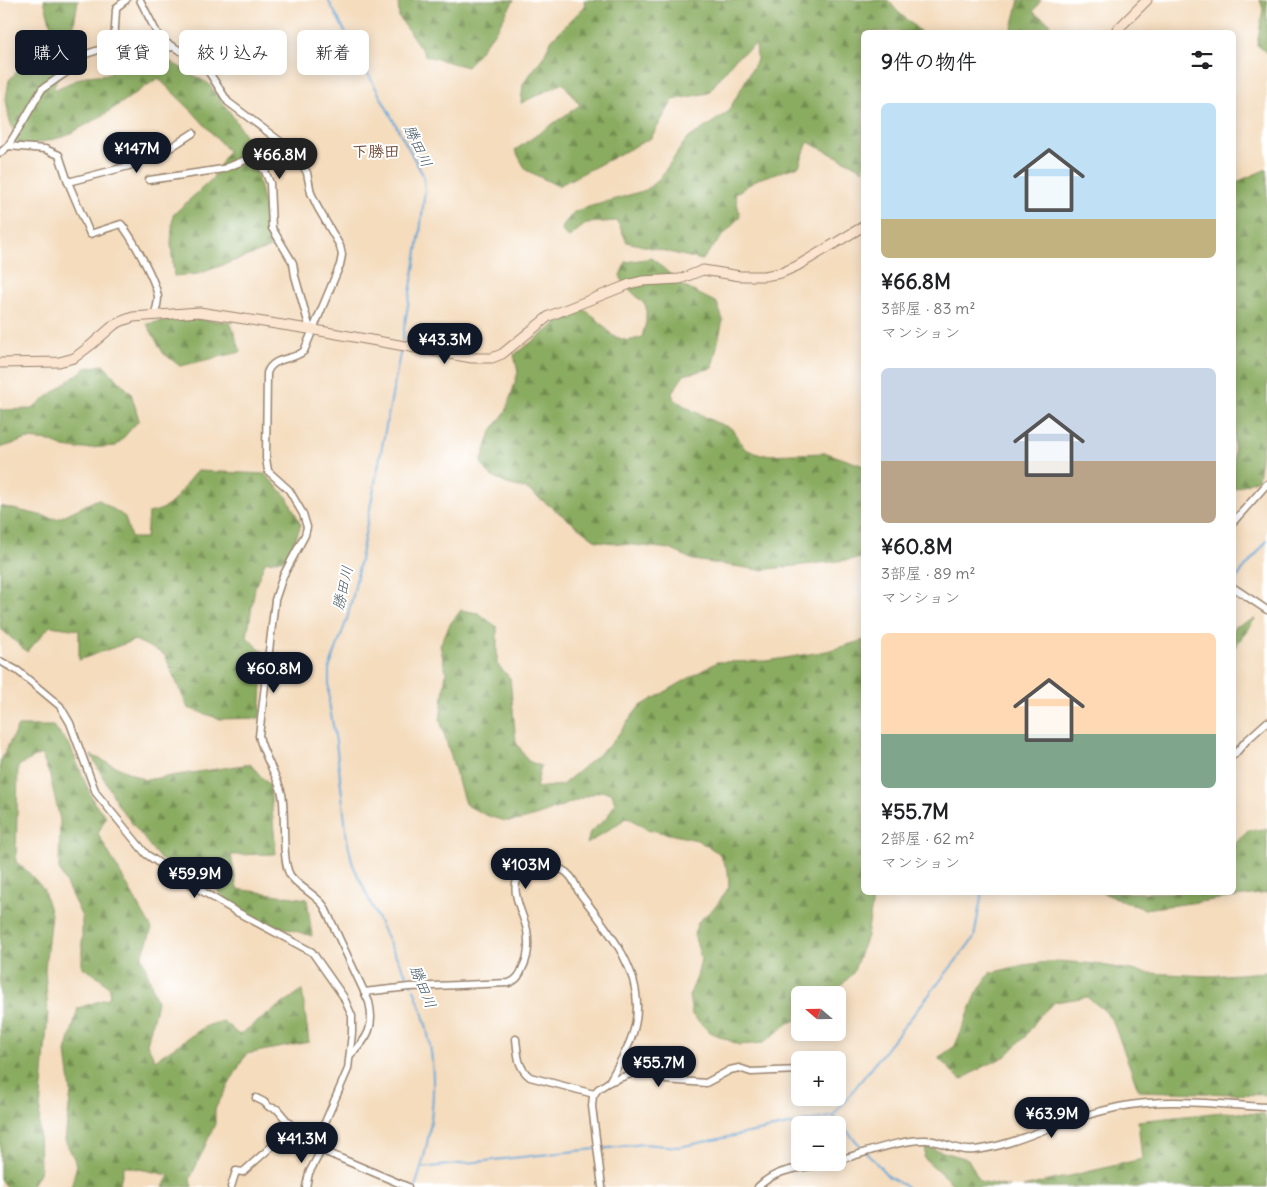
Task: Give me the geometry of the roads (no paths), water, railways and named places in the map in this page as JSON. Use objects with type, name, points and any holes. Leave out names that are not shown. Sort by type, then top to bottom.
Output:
[{"type":"street","points":[[115,30],[116,10],[126,0]]},
{"type":"street","points":[[140,0],[159,37],[204,63],[228,102],[297,154],[303,163],[311,193],[335,235],[342,255],[336,278],[312,329],[304,351],[299,355],[277,361],[269,368],[267,373],[266,458],[268,471],[289,490],[303,514],[307,527],[305,535],[283,576],[275,600],[259,736],[282,794],[287,868],[295,880],[313,894],[324,906],[372,1013],[371,1025],[367,1035],[360,1046],[350,1054]]},
{"type":"street","points":[[1117,30],[1147,0]]},
{"type":"street","points":[[169,48],[174,47]]},
{"type":"street","points":[[0,153],[8,146],[42,89],[74,66],[83,55],[97,50]]},
{"type":"street","points":[[68,182],[129,166],[170,148],[193,133]]},
{"type":"street","points":[[8,146],[45,149],[59,155],[90,234],[121,224],[129,234],[141,257],[158,295],[158,304],[154,316]]},
{"type":"street","points":[[149,180],[224,169],[252,158],[265,171],[270,183],[272,228],[293,263],[295,276],[312,329]]},
{"type":"street","points":[[0,363],[59,362],[74,358],[91,346],[114,325],[133,318],[209,313],[312,329],[472,358],[492,358],[511,348],[548,316],[630,284],[642,281],[680,279],[703,270],[740,276],[764,276],[781,272],[797,266],[861,228]]},
{"type":"street","points":[[1236,519],[1267,484]]},
{"type":"street","points":[[1236,589],[1267,610]]},
{"type":"street","points":[[0,661],[18,671],[60,706],[70,723],[96,793],[146,854],[182,880],[312,952],[343,996],[352,1016],[348,1069],[320,1134],[322,1147],[309,1173],[306,1187]]},
{"type":"street","points":[[1236,753],[1267,722]]},
{"type":"street","points":[[364,992],[409,987],[508,983],[516,980],[526,962],[528,950],[524,917],[517,904],[515,893],[518,880],[522,873],[532,867],[551,866],[562,869],[570,876],[578,891],[593,909],[625,958],[636,990],[636,1024],[633,1037],[610,1082]]},
{"type":"street","points":[[516,1039],[520,1067],[530,1077],[594,1094]]},
{"type":"street","points":[[602,1187],[592,1106],[594,1094],[598,1089],[636,1072],[648,1070],[666,1080],[706,1083],[730,1070],[739,1068],[751,1072],[791,1070]]},
{"type":"street","points":[[256,1098],[269,1107],[277,1109],[294,1131],[322,1147],[328,1153],[408,1187]]},
{"type":"street","points":[[846,1158],[916,1140],[938,1141],[961,1150],[973,1150],[1025,1137],[1085,1116],[1120,1107],[1149,1103],[1175,1102],[1267,1107]]},
{"type":"street","points":[[231,1187],[236,1171],[243,1172],[248,1169],[271,1147],[294,1131]]},
{"type":"street","points":[[758,1187],[771,1176],[791,1169]]},
{"type":"waterway","name":"勝田川","points":[[328,0],[423,175],[425,189],[420,233],[402,341]]},
{"type":"waterway","name":"勝田川","points":[[401,349],[354,591],[347,619],[329,669],[329,703],[336,742],[347,839],[353,865],[391,947],[412,985]]},
{"type":"waterway","points":[[1236,579],[1267,541]]},
{"type":"waterway","points":[[600,1149],[643,1144],[679,1147],[833,1116],[974,938],[981,895]]},
{"type":"waterway","name":"勝田川","points":[[414,989],[425,1020],[430,1045],[433,1086],[430,1127],[415,1187]]},
{"type":"waterway","points":[[846,1130],[889,1177],[907,1187]]},
{"type":"waterway","points":[[421,1168],[595,1149]]},
{"type":"district","name":"下勝田","points":[[376,151]]}]
